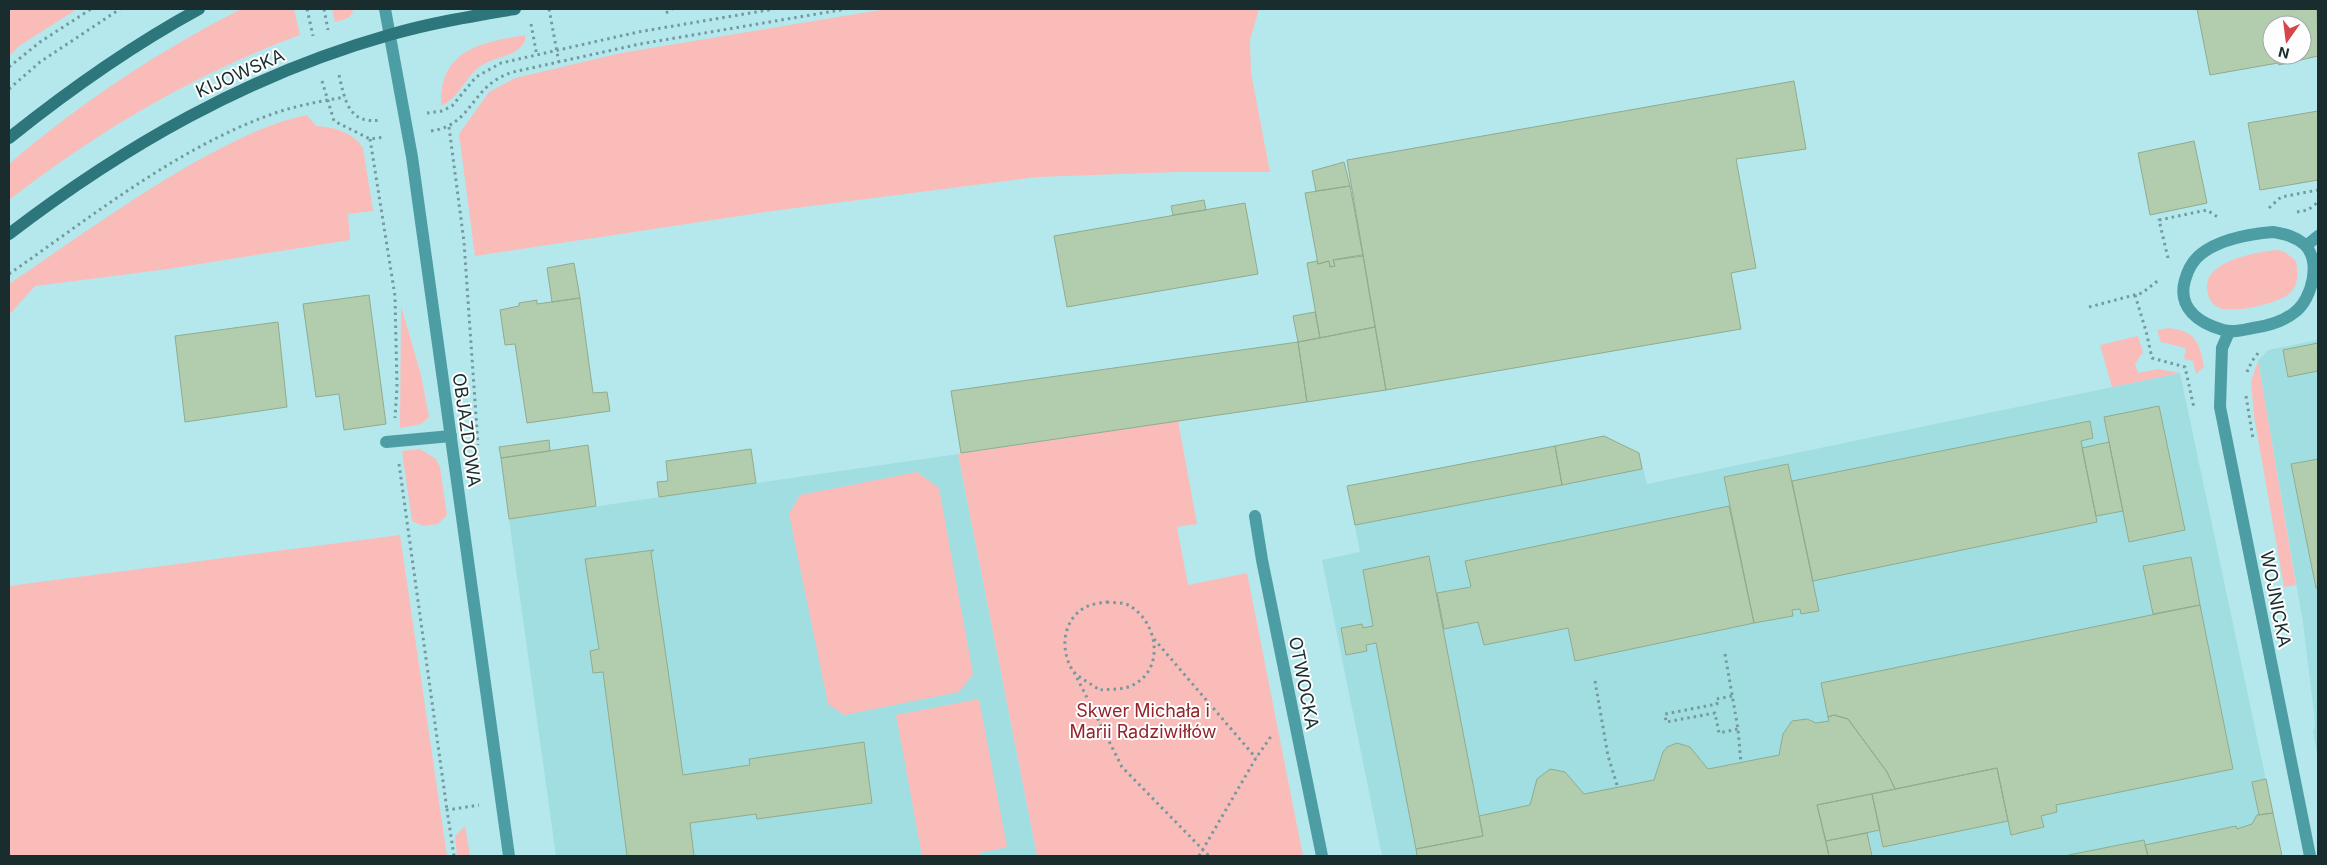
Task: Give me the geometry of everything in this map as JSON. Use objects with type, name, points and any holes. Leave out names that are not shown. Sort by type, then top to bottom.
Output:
[{"type":"street","points":[[9,138],[90,76],[141,42],[199,9]]},
{"type":"street","name":"OBJAZDOWA","points":[[385,9],[406,116],[509,856]]},
{"type":"street","name":"KIJOWSKA","points":[[9,234],[88,176],[154,135],[225,97],[334,52],[390,34],[515,9]]},
{"type":"street","points":[[2273,232],[2293,236],[2306,246],[2312,258],[2312,271],[2310,295],[2304,304],[2283,321],[2262,327],[2228,332],[2206,325],[2192,314],[2184,300],[2183,287],[2191,264],[2202,253],[2225,241],[2254,233],[2273,232]]},
{"type":"street","points":[[2306,246],[2318,236]]},
{"type":"street","name":"WOJNICKA","points":[[2228,332],[2222,348],[2220,407],[2310,856]]},
{"type":"street","points":[[391,441],[450,436]]},
{"type":"street","name":"OTWOCKA","points":[[1255,516],[1322,856]]},
{"type":"path","points":[[9,67],[40,42],[91,9]]},
{"type":"path","points":[[9,89],[40,62],[120,9]]},
{"type":"path","points":[[307,9],[312,30]]},
{"type":"path","points":[[324,9],[350,110],[361,119],[374,121],[447,109],[456,103],[476,78],[487,69],[500,63],[557,52],[638,32],[774,9]]},
{"type":"path","points":[[549,9],[559,63]]},
{"type":"path","points":[[666,13],[672,9]]},
{"type":"path","points":[[440,130],[449,127],[463,116],[479,93],[491,81],[513,72],[640,44],[830,10],[846,9]]},
{"type":"path","points":[[530,18],[537,56]]},
{"type":"path","points":[[324,88],[326,100],[334,121],[370,139],[388,136]]},
{"type":"path","points":[[9,274],[141,183],[217,137],[279,112],[345,96]]},
{"type":"path","points":[[449,127],[464,242],[480,455]]},
{"type":"path","points":[[370,139],[395,296],[391,441],[447,810]]},
{"type":"path","points":[[2267,210],[2281,196],[2318,190]]},
{"type":"path","points":[[2169,266],[2159,220],[2207,210],[2224,221]]},
{"type":"path","points":[[2135,295],[2152,358],[2185,367],[2188,377]]},
{"type":"path","points":[[1074,672],[1099,690],[1133,685],[1146,674],[1154,659],[1150,625],[1129,605],[1107,602],[1085,608],[1075,617],[1064,637],[1065,649],[1074,672],[1122,767],[1209,856]]},
{"type":"path","points":[[1153,639],[1256,758]]},
{"type":"path","points":[[1725,654],[1738,729],[1741,763]]},
{"type":"path","points":[[1595,681],[1608,756],[1618,788]]},
{"type":"path","points":[[1732,696],[1716,699],[1717,704],[1665,714],[1666,722],[1715,713],[1719,733],[1738,729]]},
{"type":"path","points":[[1199,856],[1256,758],[1292,709]]},
{"type":"shaded area","points":[[2318,340],[2318,760],[2313,732],[2315,725],[2314,713],[2303,623],[2258,361],[2268,350]]},
{"type":"shaded area","points":[[2180,373],[2282,856],[1382,856],[1322,560],[1360,552],[1347,486],[1604,436],[1639,453],[1647,484]]},
{"type":"shaded area","points":[[958,454],[1037,856],[556,856],[509,519]]},
{"type":"green space","points":[[9,9],[77,9],[19,46],[9,56]]},
{"type":"green space","points":[[241,9],[294,9],[300,35],[222,68],[148,106],[77,151],[9,200],[9,164],[91,99],[179,43]]},
{"type":"green space","points":[[332,9],[353,9],[353,12],[350,17],[335,22]]},
{"type":"green space","points":[[886,9],[1259,9],[1250,40],[1251,73],[1270,172],[1177,172],[1037,177],[772,211],[475,256],[459,134],[489,92],[515,78],[621,53]]},
{"type":"green space","points":[[525,35],[525,41],[521,47],[510,54],[479,67],[452,99],[441,106],[442,87],[447,72],[465,52],[493,41]]},
{"type":"green space","points":[[307,115],[316,126],[342,131],[354,138],[363,148],[373,211],[348,214],[350,240],[168,269],[35,286],[9,315],[9,284],[97,223],[188,166],[231,143],[275,124]]},
{"type":"green space","points":[[2277,250],[2285,252],[2296,261],[2296,282],[2290,293],[2276,301],[2243,309],[2224,309],[2211,302],[2207,288],[2209,279],[2214,271],[2233,260],[2245,256]]},
{"type":"green space","points":[[401,306],[421,375],[429,417],[421,424],[400,428]]},
{"type":"green space","points":[[2169,328],[2191,335],[2198,345],[2204,367],[2196,374],[2193,361],[2184,359],[2186,348],[2161,342],[2157,330]]},
{"type":"green space","points":[[2138,336],[2143,352],[2135,364],[2138,373],[2158,369],[2180,373],[2112,387],[2100,345]]},
{"type":"green space","points":[[2258,361],[2296,585],[2284,587],[2254,416],[2251,381]]},
{"type":"green space","name":"Skwer Michała i Marii Radziwiłłów","points":[[1178,421],[1197,524],[1177,527],[1188,585],[1247,573],[1303,856],[1037,856],[958,454]]},
{"type":"green space","points":[[420,449],[436,459],[440,467],[447,515],[438,524],[423,526],[412,521],[402,451]]},
{"type":"green space","points":[[917,472],[939,488],[973,674],[959,692],[844,715],[828,704],[789,514],[800,495]]},
{"type":"green space","points":[[400,535],[447,856],[9,856],[9,586]]},
{"type":"green space","points":[[979,699],[1007,847],[979,853],[980,856],[922,856],[896,715]]},
{"type":"green space","points":[[465,826],[470,856],[457,856],[455,836]]},
{"type":"building","points":[[2197,9],[2317,9],[2318,56],[2312,57],[2312,15],[2262,15],[2262,65],[2267,65],[2210,75]]},
{"type":"building","points":[[1794,81],[1806,149],[1736,159],[1756,268],[1731,273],[1741,329],[1386,390],[1347,160]]},
{"type":"building","points":[[2318,111],[2318,180],[2260,190],[2248,123]]},
{"type":"building","points":[[2194,141],[2207,203],[2150,215],[2138,153]]},
{"type":"building","points":[[1344,162],[1350,186],[1316,191],[1312,171]]},
{"type":"building","points":[[1350,186],[1363,256],[1333,260],[1335,266],[1330,267],[1329,261],[1318,264],[1305,193]]},
{"type":"building","points":[[1204,200],[1206,210],[1173,215],[1171,206]]},
{"type":"building","points":[[1245,203],[1258,274],[1067,307],[1054,236]]},
{"type":"building","points":[[1363,256],[1375,327],[1320,338],[1307,263],[1317,261],[1318,264],[1329,261],[1330,267],[1335,266],[1333,260]]},
{"type":"building","points":[[574,263],[580,298],[552,302],[547,268]]},
{"type":"building","points":[[369,295],[386,424],[344,430],[339,394],[316,397],[303,304]]},
{"type":"building","points":[[580,298],[593,393],[607,392],[610,411],[527,423],[515,344],[505,345],[500,310],[519,306],[519,303],[537,300],[537,304]]},
{"type":"building","points":[[1315,312],[1320,338],[1298,342],[1293,316]]},
{"type":"building","points":[[278,322],[287,407],[185,422],[175,336]]},
{"type":"building","points":[[1375,327],[1386,390],[1307,402],[1298,342]]},
{"type":"building","points":[[1298,342],[1307,402],[961,453],[951,391]]},
{"type":"building","points":[[2318,343],[2318,371],[2288,377],[2283,350]]},
{"type":"building","points":[[2159,406],[2185,530],[2129,542],[2104,417]]},
{"type":"building","points":[[2090,421],[2093,438],[2081,441],[2097,522],[1813,581],[1792,481]]},
{"type":"building","points":[[1604,436],[1639,453],[1642,469],[1562,485],[1555,446]]},
{"type":"building","points":[[549,440],[550,451],[501,458],[499,447]]},
{"type":"building","points":[[2109,442],[2123,511],[2096,516],[2082,448]]},
{"type":"building","points":[[588,445],[596,506],[509,519],[501,458]]},
{"type":"building","points":[[1555,446],[1562,485],[1355,525],[1347,486]]},
{"type":"building","points":[[751,449],[756,483],[659,497],[657,482],[668,481],[666,461]]},
{"type":"building","points":[[2318,459],[2318,588],[2316,588],[2291,464]]},
{"type":"building","points":[[1788,464],[1819,611],[1801,614],[1800,609],[1792,610],[1793,616],[1754,623],[1724,477]]},
{"type":"building","points":[[1729,506],[1754,623],[1575,661],[1568,628],[1484,645],[1478,622],[1444,629],[1437,593],[1471,587],[1465,561]]},
{"type":"building","points":[[654,550],[651,552],[683,775],[750,765],[749,759],[864,742],[872,803],[757,819],[756,814],[690,823],[694,856],[627,856],[603,672],[593,673],[590,651],[599,649],[585,559]]},
{"type":"building","points":[[1429,556],[1483,836],[1416,849],[1376,643],[1366,645],[1367,651],[1346,655],[1341,628],[1362,624],[1363,628],[1373,626],[1363,570]]},
{"type":"building","points":[[2191,557],[2200,605],[2153,614],[2143,566]]},
{"type":"building","points":[[2200,605],[2233,769],[2056,805],[2057,812],[2041,816],[2044,827],[2011,835],[1997,768],[1895,789],[1887,772],[1848,719],[1834,715],[1828,717],[1821,683]]},
{"type":"building","points":[[1834,715],[1848,719],[1887,772],[1895,789],[1817,805],[1829,856],[1417,856],[1416,849],[1483,836],[1479,816],[1530,805],[1537,779],[1550,769],[1565,772],[1584,794],[1654,780],[1663,752],[1667,747],[1677,743],[1690,747],[1708,769],[1779,755],[1783,734],[1792,721],[1807,719],[1816,723],[1829,721],[1828,717]]},
{"type":"building","points":[[1997,768],[2008,821],[1883,847],[1872,794]]},
{"type":"building","points":[[2266,779],[2273,813],[2259,815],[2252,782]]},
{"type":"building","points":[[1872,794],[1880,830],[1826,841],[1817,805]]},
{"type":"building","points":[[2273,813],[2282,856],[2148,856],[2145,845],[2236,826],[2237,829],[2252,824],[2257,815]]},
{"type":"building","points":[[1867,833],[1872,856],[1829,856],[1826,841]]},
{"type":"building","points":[[2144,840],[2148,856],[2064,856]]}]
